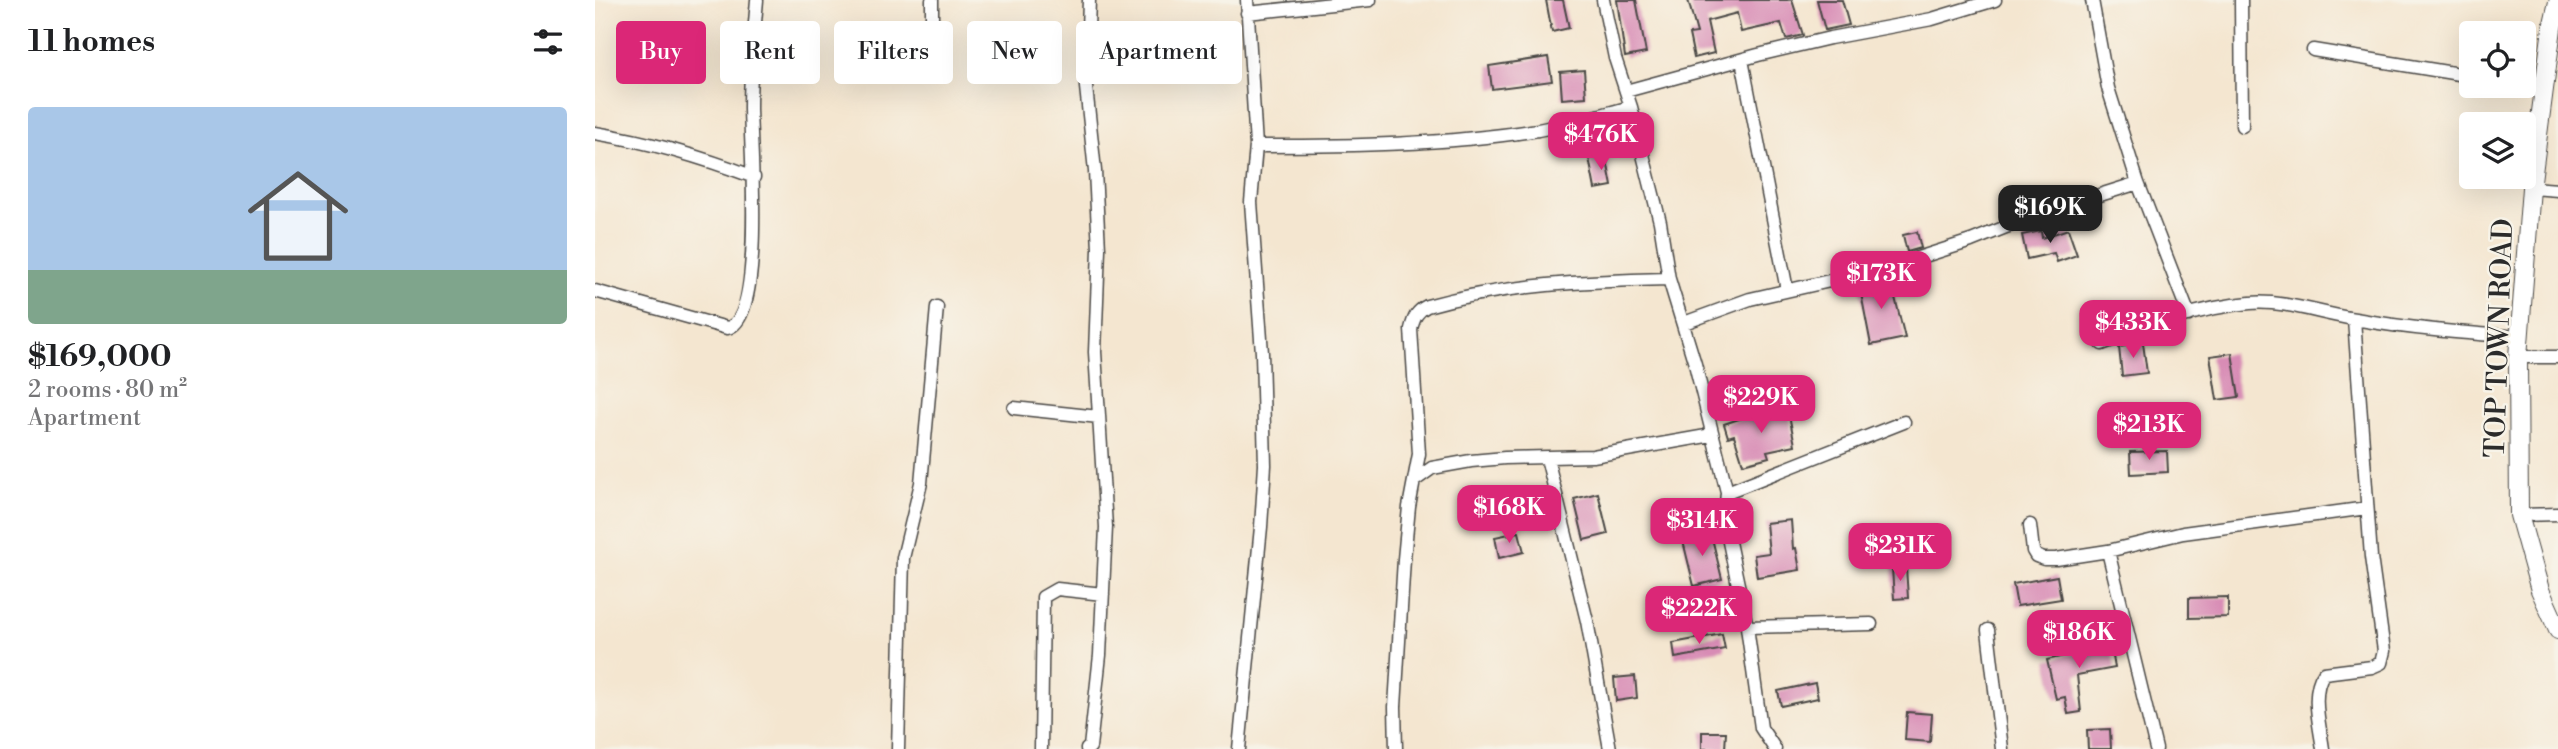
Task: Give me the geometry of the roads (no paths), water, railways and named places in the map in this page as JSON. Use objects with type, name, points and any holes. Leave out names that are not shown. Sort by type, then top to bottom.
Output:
[{"type":"street","points":[[595,291],[727,328],[740,320],[754,236],[750,105],[757,0]]},
{"type":"street","points":[[932,0],[932,21]]},
{"type":"street","points":[[1087,749],[1090,747],[1100,655],[1106,527],[1095,352],[1099,250],[1095,171],[1086,87],[1089,0]]},
{"type":"street","points":[[1239,749],[1265,465],[1262,353],[1251,202],[1256,146],[1247,6],[1370,0]]},
{"type":"street","points":[[1603,0],[1615,58],[1631,107],[1660,222],[1669,279],[1684,323],[1727,492],[1725,515],[1747,627],[1761,728],[1775,749]]},
{"type":"street","points":[[1626,91],[1830,38],[1932,19],[1995,0]]},
{"type":"street","points":[[2092,0],[2108,88],[2138,183],[2189,315]]},
{"type":"street","points":[[2241,0],[2242,126]]},
{"type":"street","name":"TOP TOWN ROAD","points":[[2536,150],[2558,2]]},
{"type":"street","points":[[2313,50],[2459,74]]},
{"type":"street","points":[[1742,60],[1787,290]]},
{"type":"street","points":[[2536,82],[2545,83]]},
{"type":"street","points":[[1256,146],[1406,142],[1502,134],[1572,123],[1631,107]]},
{"type":"street","points":[[595,133],[638,140],[718,163],[754,177]]},
{"type":"street","points":[[1684,323],[1738,302],[1887,268],[1971,241],[2036,215],[2138,183]]},
{"type":"street","points":[[2536,188],[2558,190]]},
{"type":"street","name":"TOP TOWN ROAD","points":[[2531,189],[2518,357],[2519,515],[2540,590],[2558,630]]},
{"type":"street","points":[[1396,749],[1395,707],[1407,518],[1419,454],[1411,329],[1418,310],[1449,300],[1509,290],[1598,281],[1669,279]]},
{"type":"street","points":[[2102,344],[2189,315],[2250,303],[2273,303],[2354,319],[2456,333],[2519,337]]},
{"type":"street","points":[[898,749],[904,558],[921,483],[937,307]]},
{"type":"street","points":[[2323,749],[2317,705],[2318,683],[2321,677],[2324,673],[2372,667],[2381,663],[2384,651],[2367,508],[2354,319]]},
{"type":"street","points":[[2518,357],[2558,357]]},
{"type":"street","points":[[1014,408],[1099,417]]},
{"type":"street","points":[[1727,492],[1904,422]]},
{"type":"street","points":[[1415,480],[1432,468],[1471,461],[1593,456],[1712,435]]},
{"type":"street","points":[[1547,458],[1587,621],[1610,749]]},
{"type":"street","points":[[2030,525],[2036,556],[2056,559],[2108,551],[2183,533],[2367,508]]},
{"type":"street","points":[[2519,515],[2558,514]]},
{"type":"street","points":[[2108,551],[2156,749]]},
{"type":"street","points":[[1041,749],[1043,597],[1057,589],[1103,594]]},
{"type":"street","points":[[1747,627],[1871,624]]},
{"type":"street","points":[[1988,631],[2003,749]]}]
